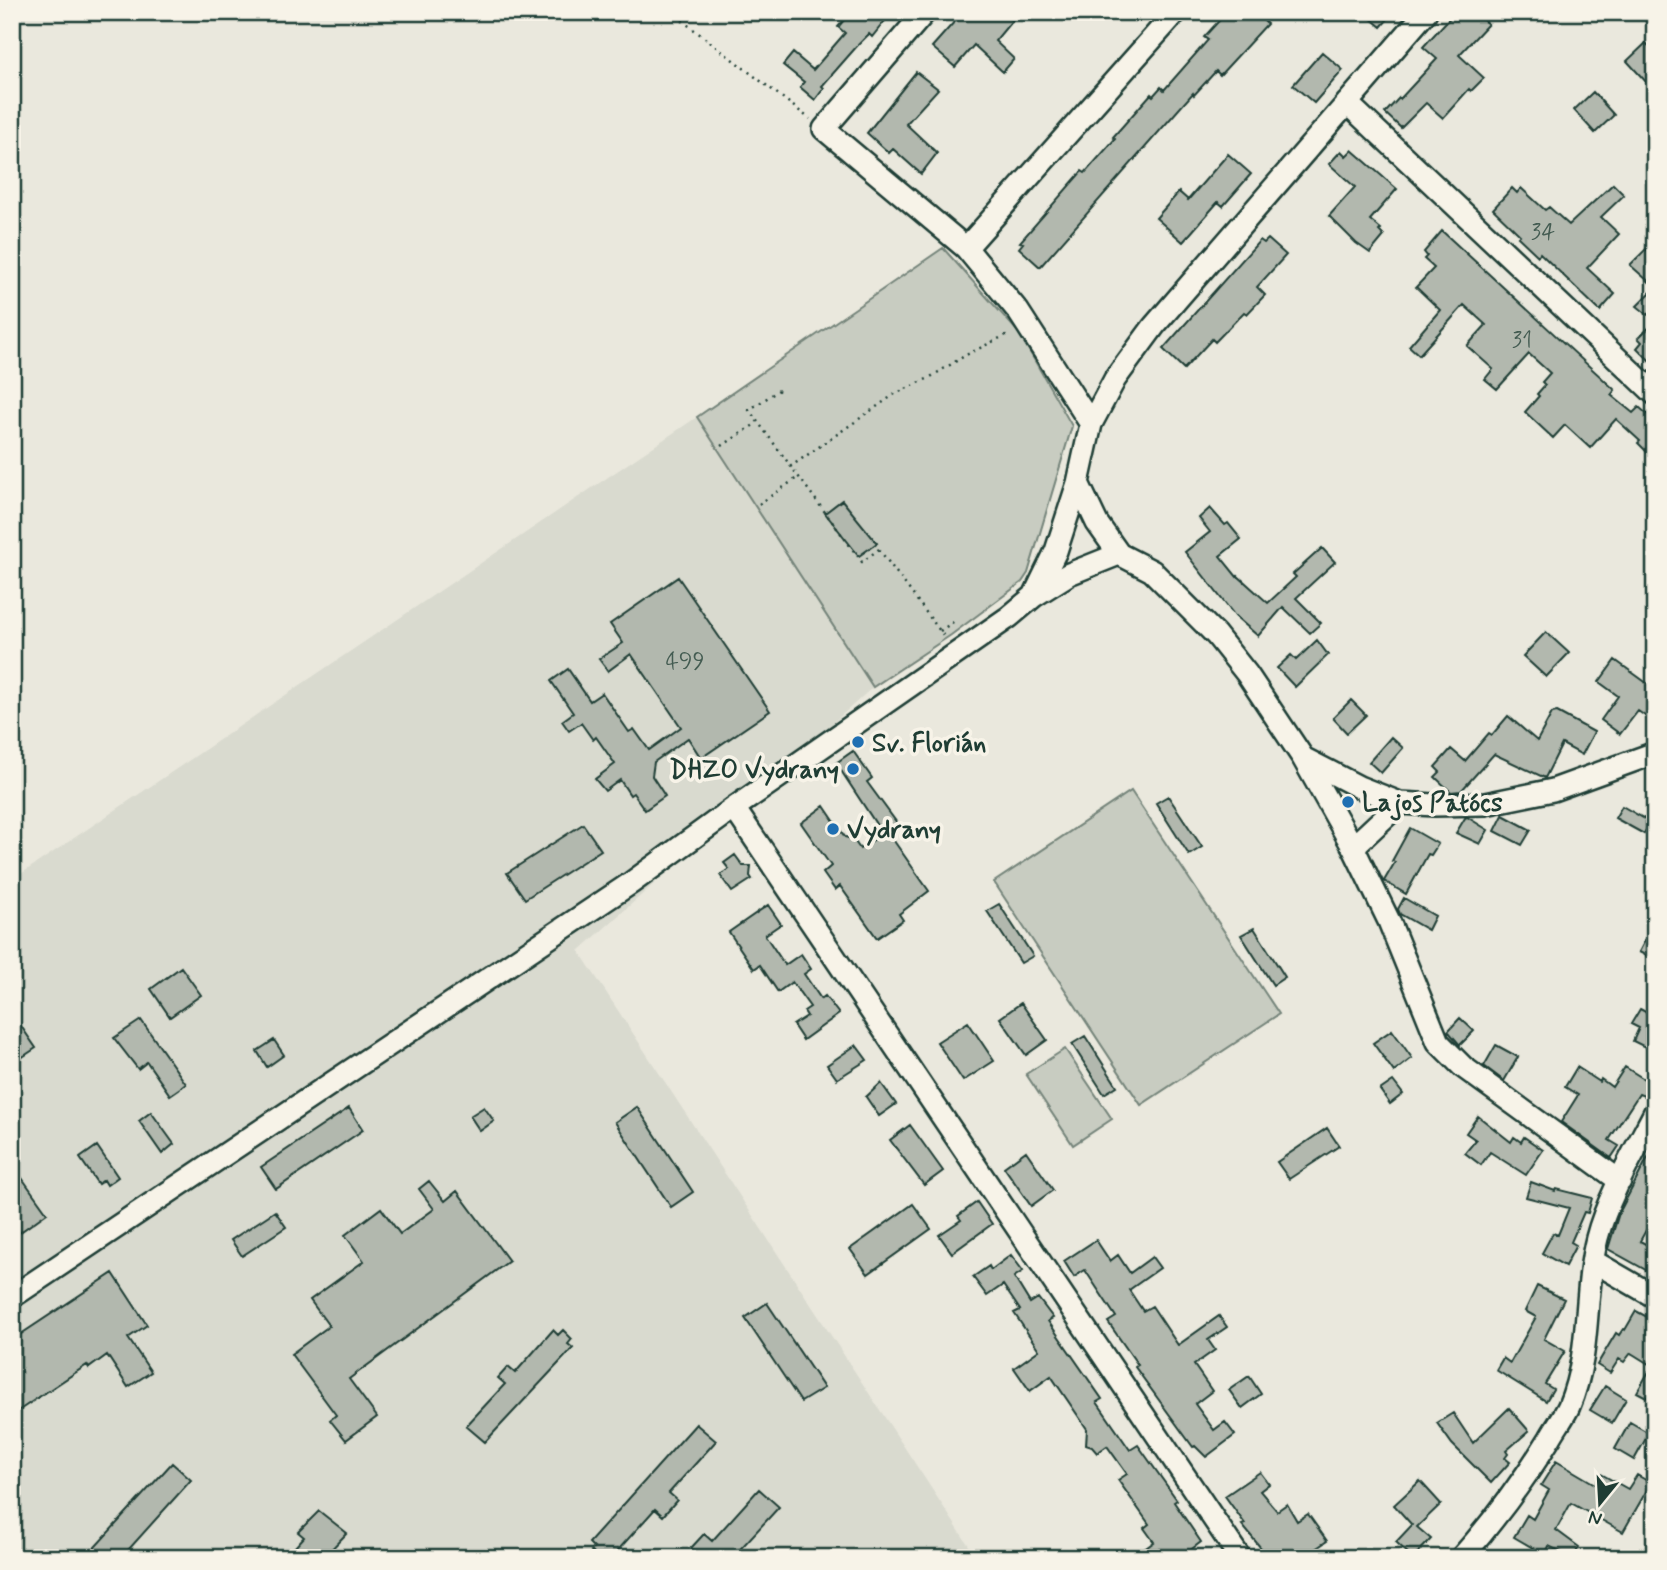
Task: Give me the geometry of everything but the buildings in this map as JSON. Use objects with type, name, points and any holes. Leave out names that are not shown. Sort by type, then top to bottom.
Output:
[{"type":"street","points":[[925,12],[824,129],[965,248],[1025,322],[1091,425]]},
{"type":"street","points":[[965,248],[1176,12]]},
{"type":"street","points":[[1034,596],[1056,551],[1078,483],[1091,425],[1115,379],[1154,326],[1426,12]]},
{"type":"street","points":[[1347,103],[1655,394]]},
{"type":"street","points":[[1078,483],[1097,523],[1119,554],[1152,571],[1188,604],[1216,635],[1247,674],[1303,758],[1353,847],[1389,921],[1438,1042],[1462,1067],[1620,1181]]},
{"type":"street","points":[[12,1297],[631,883],[734,807],[838,748],[957,653],[1034,596],[1069,574],[1119,554]]},
{"type":"street","points":[[1303,758],[1360,787],[1400,803],[1485,804],[1553,790],[1655,753]]},
{"type":"street","points":[[1353,847],[1400,803]]},
{"type":"street","points":[[734,807],[1240,1558]]},
{"type":"street","points":[[1461,1558],[1537,1458],[1569,1406],[1586,1343],[1598,1235],[1620,1181],[1655,1112]]},
{"type":"street","points":[[1593,1261],[1655,1297]]},
{"type":"path","points":[[671,12],[824,129]]},
{"type":"path","points":[[790,467],[895,394],[1016,330],[1025,322]]},
{"type":"path","points":[[779,390],[749,410],[862,562],[879,549]]},
{"type":"path","points":[[722,446],[758,423]]},
{"type":"path","points":[[759,504],[798,478]]},
{"type":"path","points":[[875,544],[957,653]]},
{"type":"path","points":[[940,631],[956,620]]},
{"type":"shaded area","points":[[943,248],[1019,333],[1072,426],[1028,573],[1022,582],[951,635],[873,687],[697,417]]},
{"type":"shaded area","points":[[697,417],[873,687],[579,951],[977,1558],[12,1558],[12,880]]},
{"type":"shaded area","points":[[1131,791],[1279,1014],[1141,1105],[994,882]]},
{"type":"shaded area","points":[[1065,1049],[1112,1119],[1073,1145],[1026,1074]]},
{"type":"place","name":"Sv. Florián","points":[[858,742]]},
{"type":"place","name":"DHZO Vydrany","points":[[853,769]]},
{"type":"place","name":"Lajos Patócs","points":[[1348,802]]},
{"type":"place","name":"Vydrany","points":[[833,829]]}]
